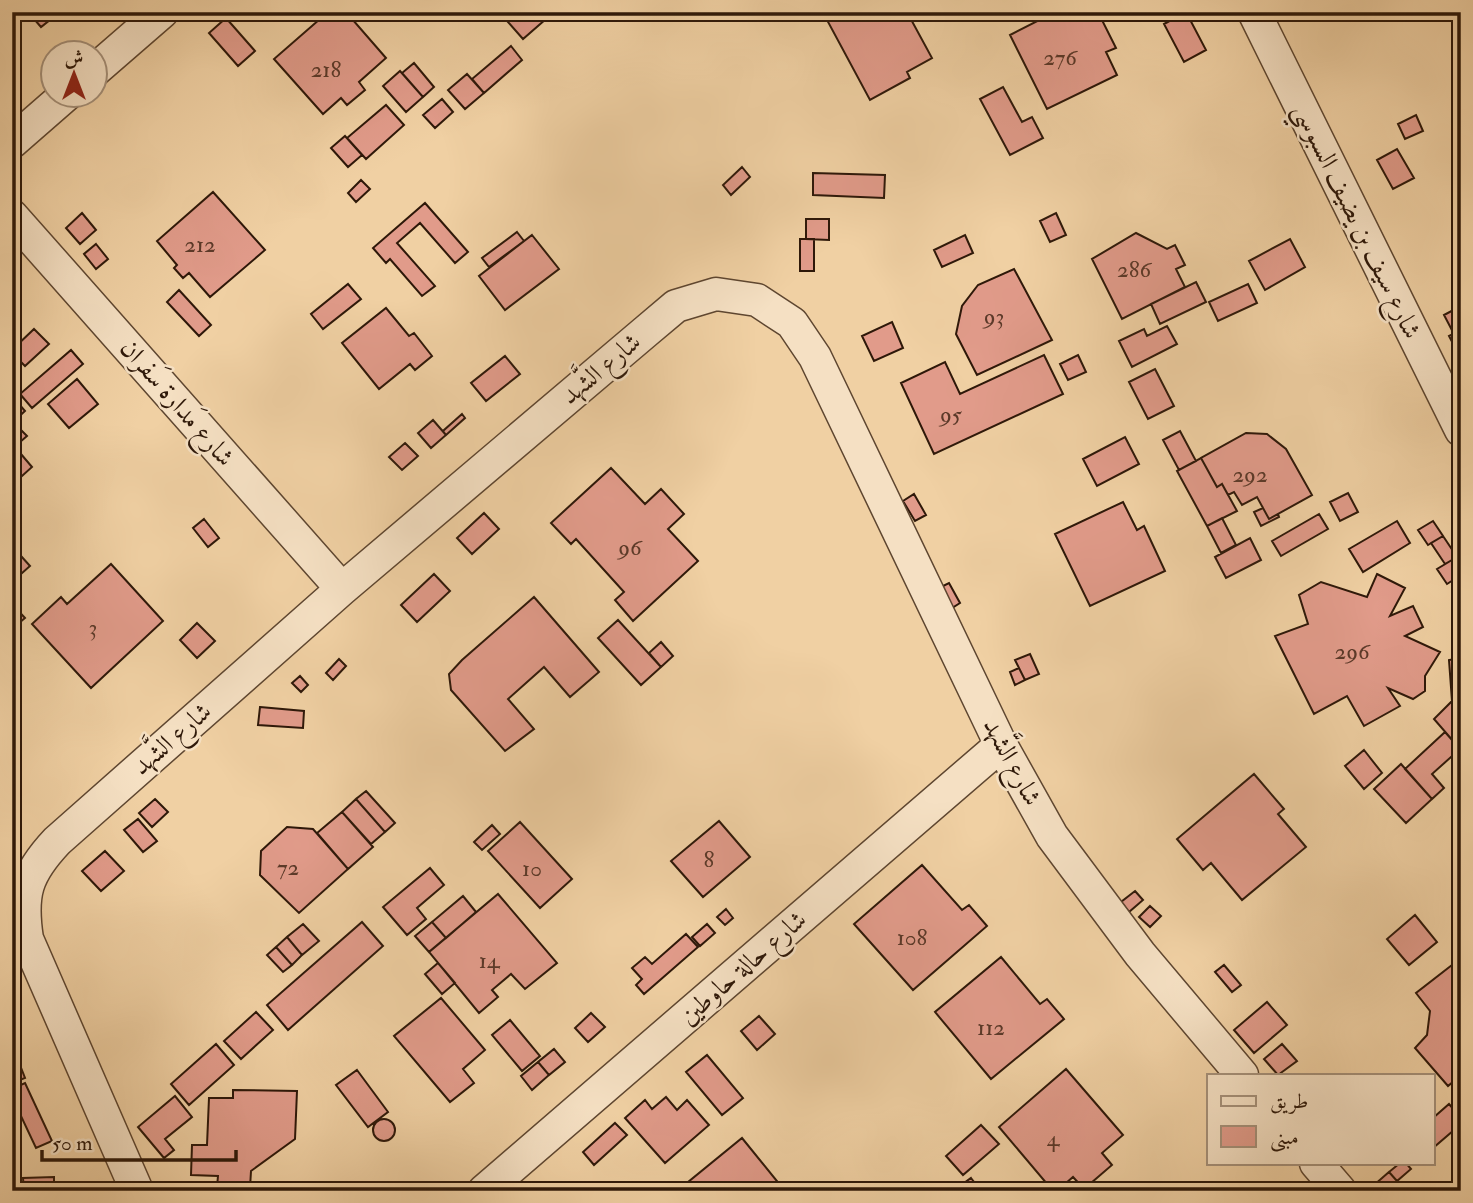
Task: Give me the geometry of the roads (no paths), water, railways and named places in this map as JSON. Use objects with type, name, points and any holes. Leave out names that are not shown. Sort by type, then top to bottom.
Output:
[{"type":"street","points":[[108,59],[162,12]]},
{"type":"street","name":"شارع سيف بن يضيف السبوسي","points":[[1254,12],[1461,430]]},
{"type":"street","points":[[12,142],[51,108]]},
{"type":"street","name":"شارع مَدارة سَفران","points":[[12,216],[342,589]]},
{"type":"street","name":"شارع الشَّهد","points":[[137,1191],[27,939],[23,912],[27,885],[38,861],[57,841],[342,589],[676,306],[716,294],[757,300],[792,323],[815,357],[1001,745],[1052,836],[1140,954],[1241,1074]]},
{"type":"street","name":"شارع حالة حاوطين","points":[[484,1191],[1001,745]]}]
